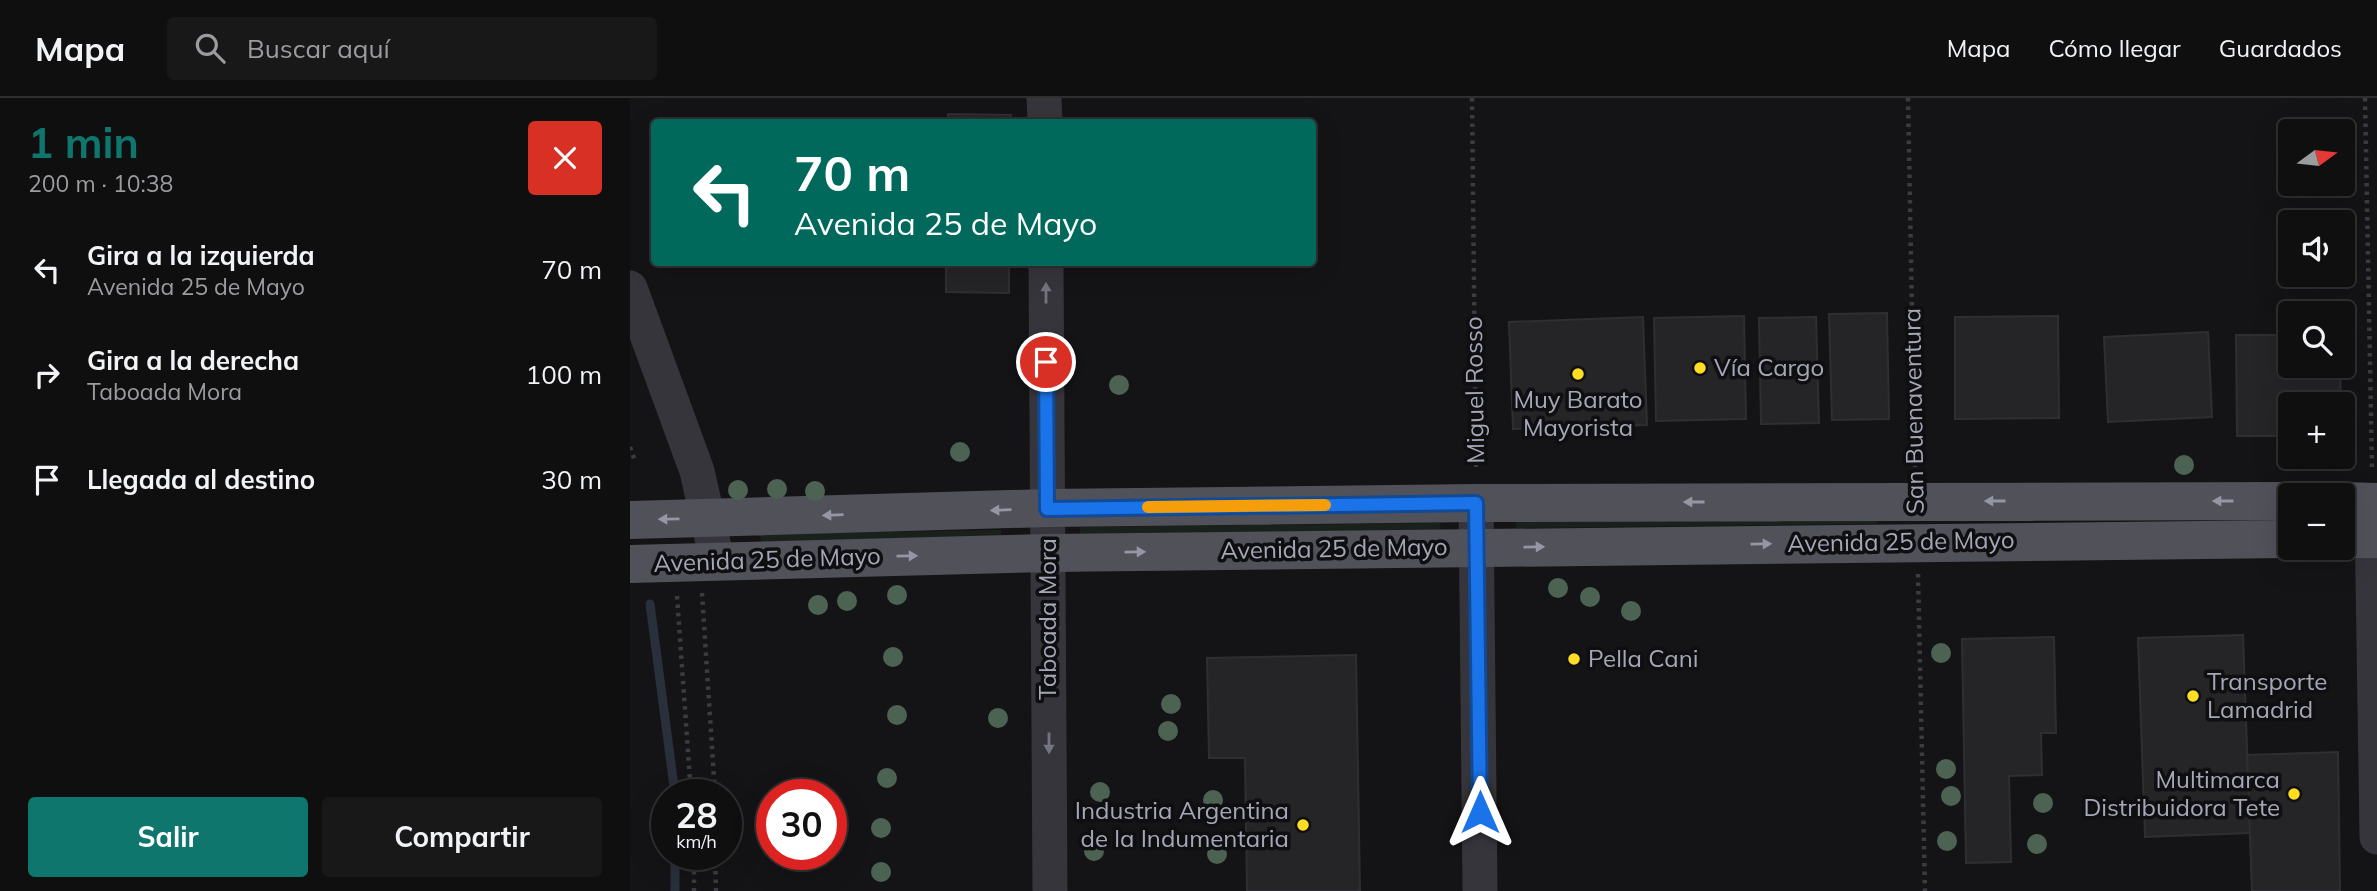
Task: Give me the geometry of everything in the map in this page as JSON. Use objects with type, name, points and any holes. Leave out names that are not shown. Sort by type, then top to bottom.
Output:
[{"type":"main road","name":"Avenida 25 de Mayo","points":[[630,520],[1047,509],[1476,503],[2278,501]]},
{"type":"main road","name":"Avenida 25 de Mayo","points":[[630,564],[1048,553],[2278,539]]},
{"type":"street","points":[[1044,98],[1045,119]]},
{"type":"street","name":"Taboada Mora","points":[[1045,266],[1050,891]]},
{"type":"street","points":[[630,288],[697,471],[709,519],[708,560]]},
{"type":"street","name":"San Buenaventura","points":[[1915,500],[1917,542]]},
{"type":"street","points":[[2364,502],[2377,837]]},
{"type":"street","points":[[1476,503],[1480,891]]},
{"type":"path","name":"Miguel Rosso","points":[[1472,98],[1476,503]]},
{"type":"path","name":"San Buenaventura","points":[[1908,98],[1915,500]]},
{"type":"path","points":[[2364,502],[2365,98]]},
{"type":"path","points":[[630,447],[635,461]]},
{"type":"path","name":"San Buenaventura","points":[[1917,542],[1926,891]]},
{"type":"path","points":[[708,560],[715,779]]},
{"type":"path","points":[[677,592],[690,779]]},
{"type":"path","points":[[694,870],[694,891]]},
{"type":"path","points":[[715,870],[716,891]]},
{"type":"shaded area","points":[[1876,516],[1877,524],[1516,528],[1516,520]]},
{"type":"shaded area","points":[[1440,523],[1441,532],[1080,536],[1080,527]]},
{"type":"shaded area","points":[[1001,530],[1001,538],[761,542],[760,534]]},
{"type":"building","points":[[948,114],[1011,115],[1011,119],[948,119]]},
{"type":"building","points":[[946,266],[1009,266],[1009,293],[946,292]]},
{"type":"building","points":[[1887,313],[1889,419],[1832,420],[1829,314]]},
{"type":"building","name":"Vía Cargo","points":[[1744,316],[1746,419],[1656,421],[1654,318]]},
{"type":"building","points":[[2058,316],[2059,418],[1955,419],[1955,317]]},
{"type":"building","name":"Muy Barato Mayorista","points":[[1643,317],[1647,425],[1513,429],[1509,322]]},
{"type":"building","points":[[1816,317],[1819,423],[1761,424],[1759,318]]},
{"type":"building","points":[[2208,332],[2212,417],[2108,422],[2104,337]]},
{"type":"building","points":[[2236,335],[2278,335],[2278,378],[2340,378],[2341,392],[2278,392],[2278,436],[2237,436]]},
{"type":"building","name":"Transporte Lamadrid","points":[[2243,635],[2250,833],[2145,837],[2138,638]]},
{"type":"building","points":[[2054,637],[2056,733],[2041,733],[2042,775],[2009,776],[2011,862],[1966,863],[1962,639]]},
{"type":"building","name":"Industria Argentina de la Indumentaria","points":[[1356,655],[1360,891],[1247,891],[1245,758],[1209,758],[1207,658]]},
{"type":"building","name":"Multimarca Distribuidora Tete","points":[[2338,752],[2340,891],[2252,891],[2247,755]]},
{"type":"waterway","points":[[650,604],[673,779]]},
{"type":"waterway","points":[[675,870],[675,891]]},
{"type":"slow traffic","points":[[1148,507],[1325,505]]},
{"type":"place","name":"Vía Cargo","points":[[1700,368]]},
{"type":"place","name":"Muy Barato Mayorista","points":[[1578,374]]},
{"type":"place","name":"Pella Cani","points":[[1574,659]]},
{"type":"place","name":"Transporte Lamadrid","points":[[2193,696]]},
{"type":"place","name":"Multimarca Distribuidora Tete","points":[[2294,794]]},
{"type":"place","name":"Industria Argentina de la Indumentaria","points":[[1303,825]]},
{"type":"route","points":[[1046,362],[1047,509],[1476,503],[1480,812]]}]
